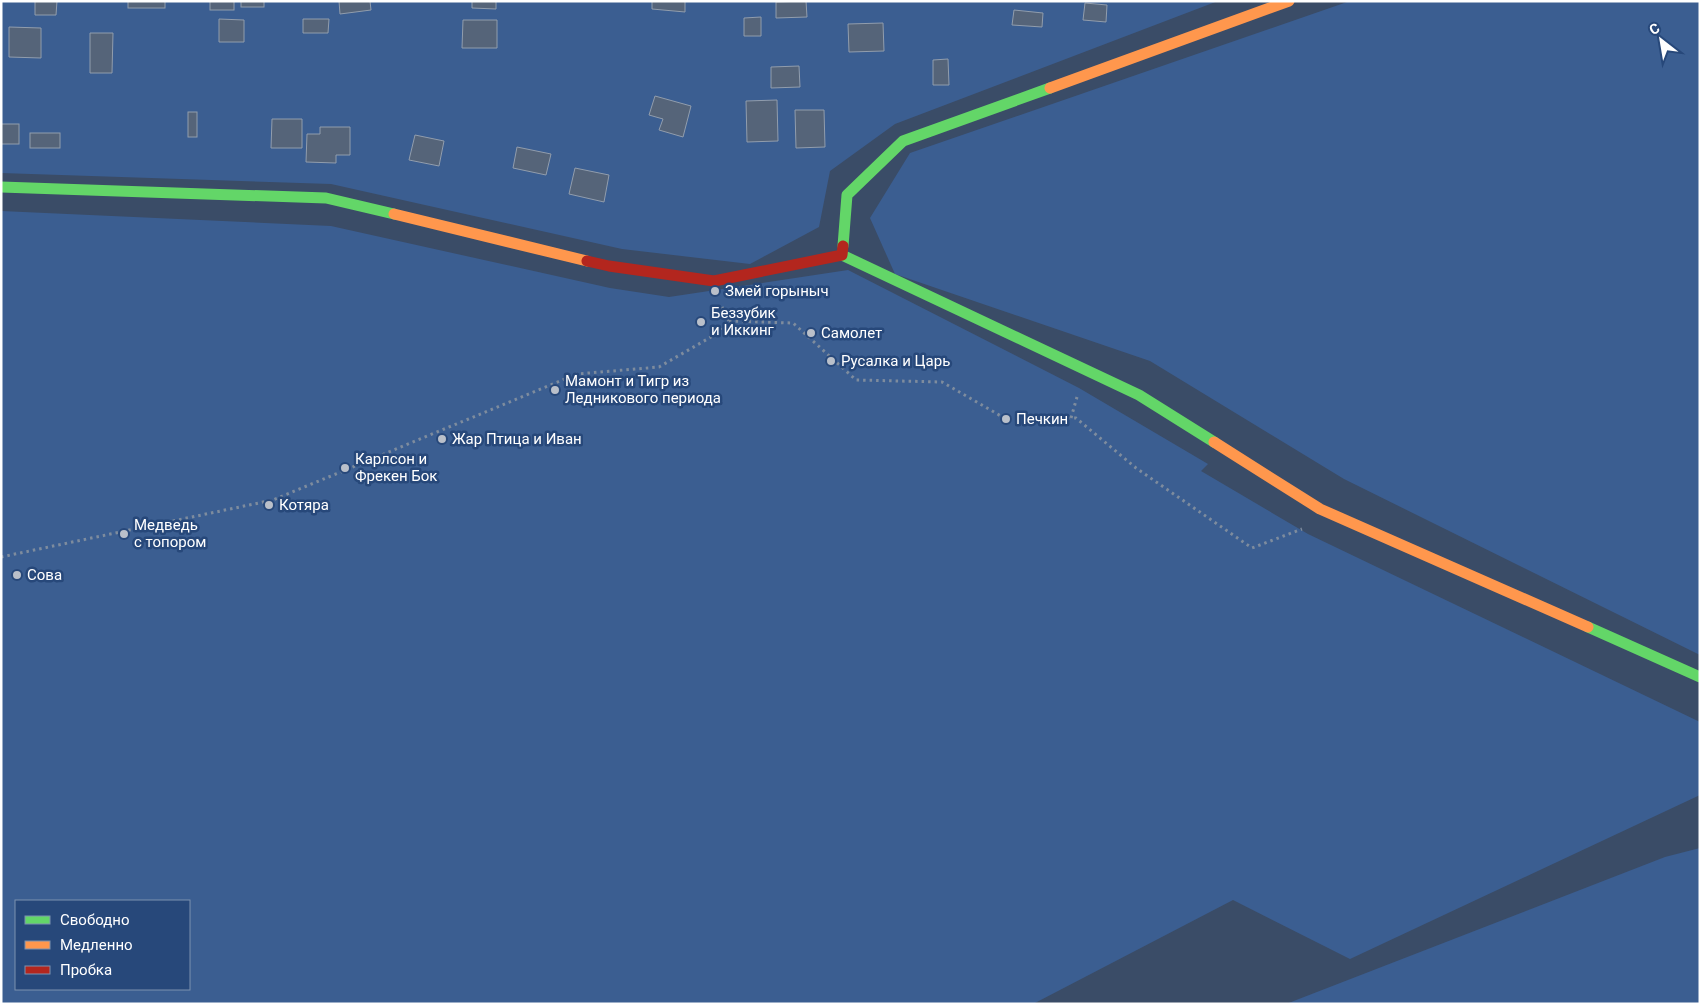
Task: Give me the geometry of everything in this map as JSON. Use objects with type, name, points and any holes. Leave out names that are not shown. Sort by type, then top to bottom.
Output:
[{"type":"street","points":[[842,255],[848,195],[902,141],[1289,1]]},
{"type":"street","points":[[1,187],[326,198],[609,266],[714,281],[842,255],[1139,395],[1320,510],[1700,677]]},
{"type":"path","points":[[1,557],[273,500],[577,374],[659,367],[711,337],[729,321],[793,323],[856,380],[942,382],[1006,419],[1076,418],[1136,468],[1252,548],[1336,516]]},
{"type":"shaded area","points":[[1,1],[1218,1],[895,124],[830,171],[819,227],[750,264],[622,249],[331,184],[1,173]]},
{"type":"shaded area","points":[[1350,1],[1700,1],[1700,655],[1344,479],[1150,361],[895,274],[870,218],[910,153]]},
{"type":"shaded area","points":[[1,211],[331,226],[610,288],[669,297],[848,270],[1079,388],[1208,464],[1201,471],[1308,534],[1700,722],[1700,795],[1350,959],[1233,900],[1033,1004],[1,1004]]},
{"type":"shaded area","points":[[1700,848],[1700,1004],[1286,1004],[1665,857]]},
{"type":"building","points":[[35,1],[57,1],[56,15],[35,15]]},
{"type":"building","points":[[128,1],[165,1],[165,8],[128,8]]},
{"type":"building","points":[[210,1],[234,1],[234,10],[210,10]]},
{"type":"building","points":[[241,1],[264,1],[264,7],[241,7]]},
{"type":"building","points":[[339,1],[370,1],[371,10],[340,14]]},
{"type":"building","points":[[472,1],[496,1],[496,9],[472,8]]},
{"type":"building","points":[[652,1],[685,1],[685,12],[652,9]]},
{"type":"building","points":[[806,1],[807,17],[776,18],[776,2]]},
{"type":"building","points":[[1085,3],[1107,5],[1106,22],[1083,20]]},
{"type":"building","points":[[1014,10],[1043,13],[1042,27],[1012,25]]},
{"type":"building","points":[[761,17],[761,36],[744,36],[744,18]]},
{"type":"building","points":[[219,19],[244,20],[244,42],[219,42]]},
{"type":"building","points":[[303,19],[329,19],[328,33],[303,33]]},
{"type":"building","points":[[463,20],[497,20],[497,48],[462,48]]},
{"type":"building","points":[[883,23],[884,51],[849,52],[848,24]]},
{"type":"building","points":[[9,27],[41,28],[41,58],[9,57]]},
{"type":"building","points":[[90,33],[113,33],[112,73],[90,73]]},
{"type":"building","points":[[948,59],[949,85],[933,85],[933,60]]},
{"type":"building","points":[[799,66],[800,87],[771,88],[771,67]]},
{"type":"building","points":[[655,96],[691,106],[683,137],[659,130],[663,119],[649,115]]},
{"type":"building","points":[[777,100],[778,141],[747,142],[746,101]]},
{"type":"building","points":[[795,110],[824,110],[825,147],[796,148]]},
{"type":"building","points":[[188,112],[197,112],[197,137],[188,137]]},
{"type":"building","points":[[272,119],[302,119],[302,148],[271,148]]},
{"type":"building","points":[[1,124],[19,124],[19,144],[1,144]]},
{"type":"building","points":[[320,127],[350,127],[350,155],[336,155],[336,163],[306,162],[307,134],[320,134]]},
{"type":"building","points":[[30,133],[60,133],[60,148],[30,148]]},
{"type":"building","points":[[415,135],[444,141],[439,166],[409,160]]},
{"type":"building","points":[[517,147],[551,154],[546,175],[513,168]]},
{"type":"building","points":[[575,168],[609,175],[604,202],[569,194]]},
{"type":"traffic: fast","points":[[843,246],[847,195],[903,141],[1050,88]]},
{"type":"traffic: fast","points":[[1,187],[326,198],[394,214]]},
{"type":"traffic: fast","points":[[842,255],[1139,395],[1214,442]]},
{"type":"traffic: fast","points":[[1588,627],[1700,677]]},
{"type":"traffic: slow","points":[[1050,88],[1289,1]]},
{"type":"traffic: slow","points":[[394,214],[587,261]]},
{"type":"traffic: slow","points":[[1214,442],[1320,509],[1588,627]]},
{"type":"traffic: jam","points":[[587,261],[609,266],[714,281],[842,255],[843,246]]},
{"type":"place","name":"Змей горыныч","points":[[715,291]]},
{"type":"place","name":"Беззубик и Иккинг","points":[[701,322]]},
{"type":"place","name":"Самолет","points":[[811,333]]},
{"type":"place","name":"Русалка и Царь","points":[[831,361]]},
{"type":"place","name":"Мамонт и Тигр из Ледникового периода","points":[[555,390]]},
{"type":"place","name":"Печкин","points":[[1006,419]]},
{"type":"place","name":"Жар Птица и Иван","points":[[442,439]]},
{"type":"place","name":"Карлсон и Фрекен Бок","points":[[345,468]]},
{"type":"place","name":"Котяра","points":[[269,505]]},
{"type":"place","name":"Медведь с топором","points":[[124,534]]},
{"type":"place","name":"Сова","points":[[17,575]]}]
